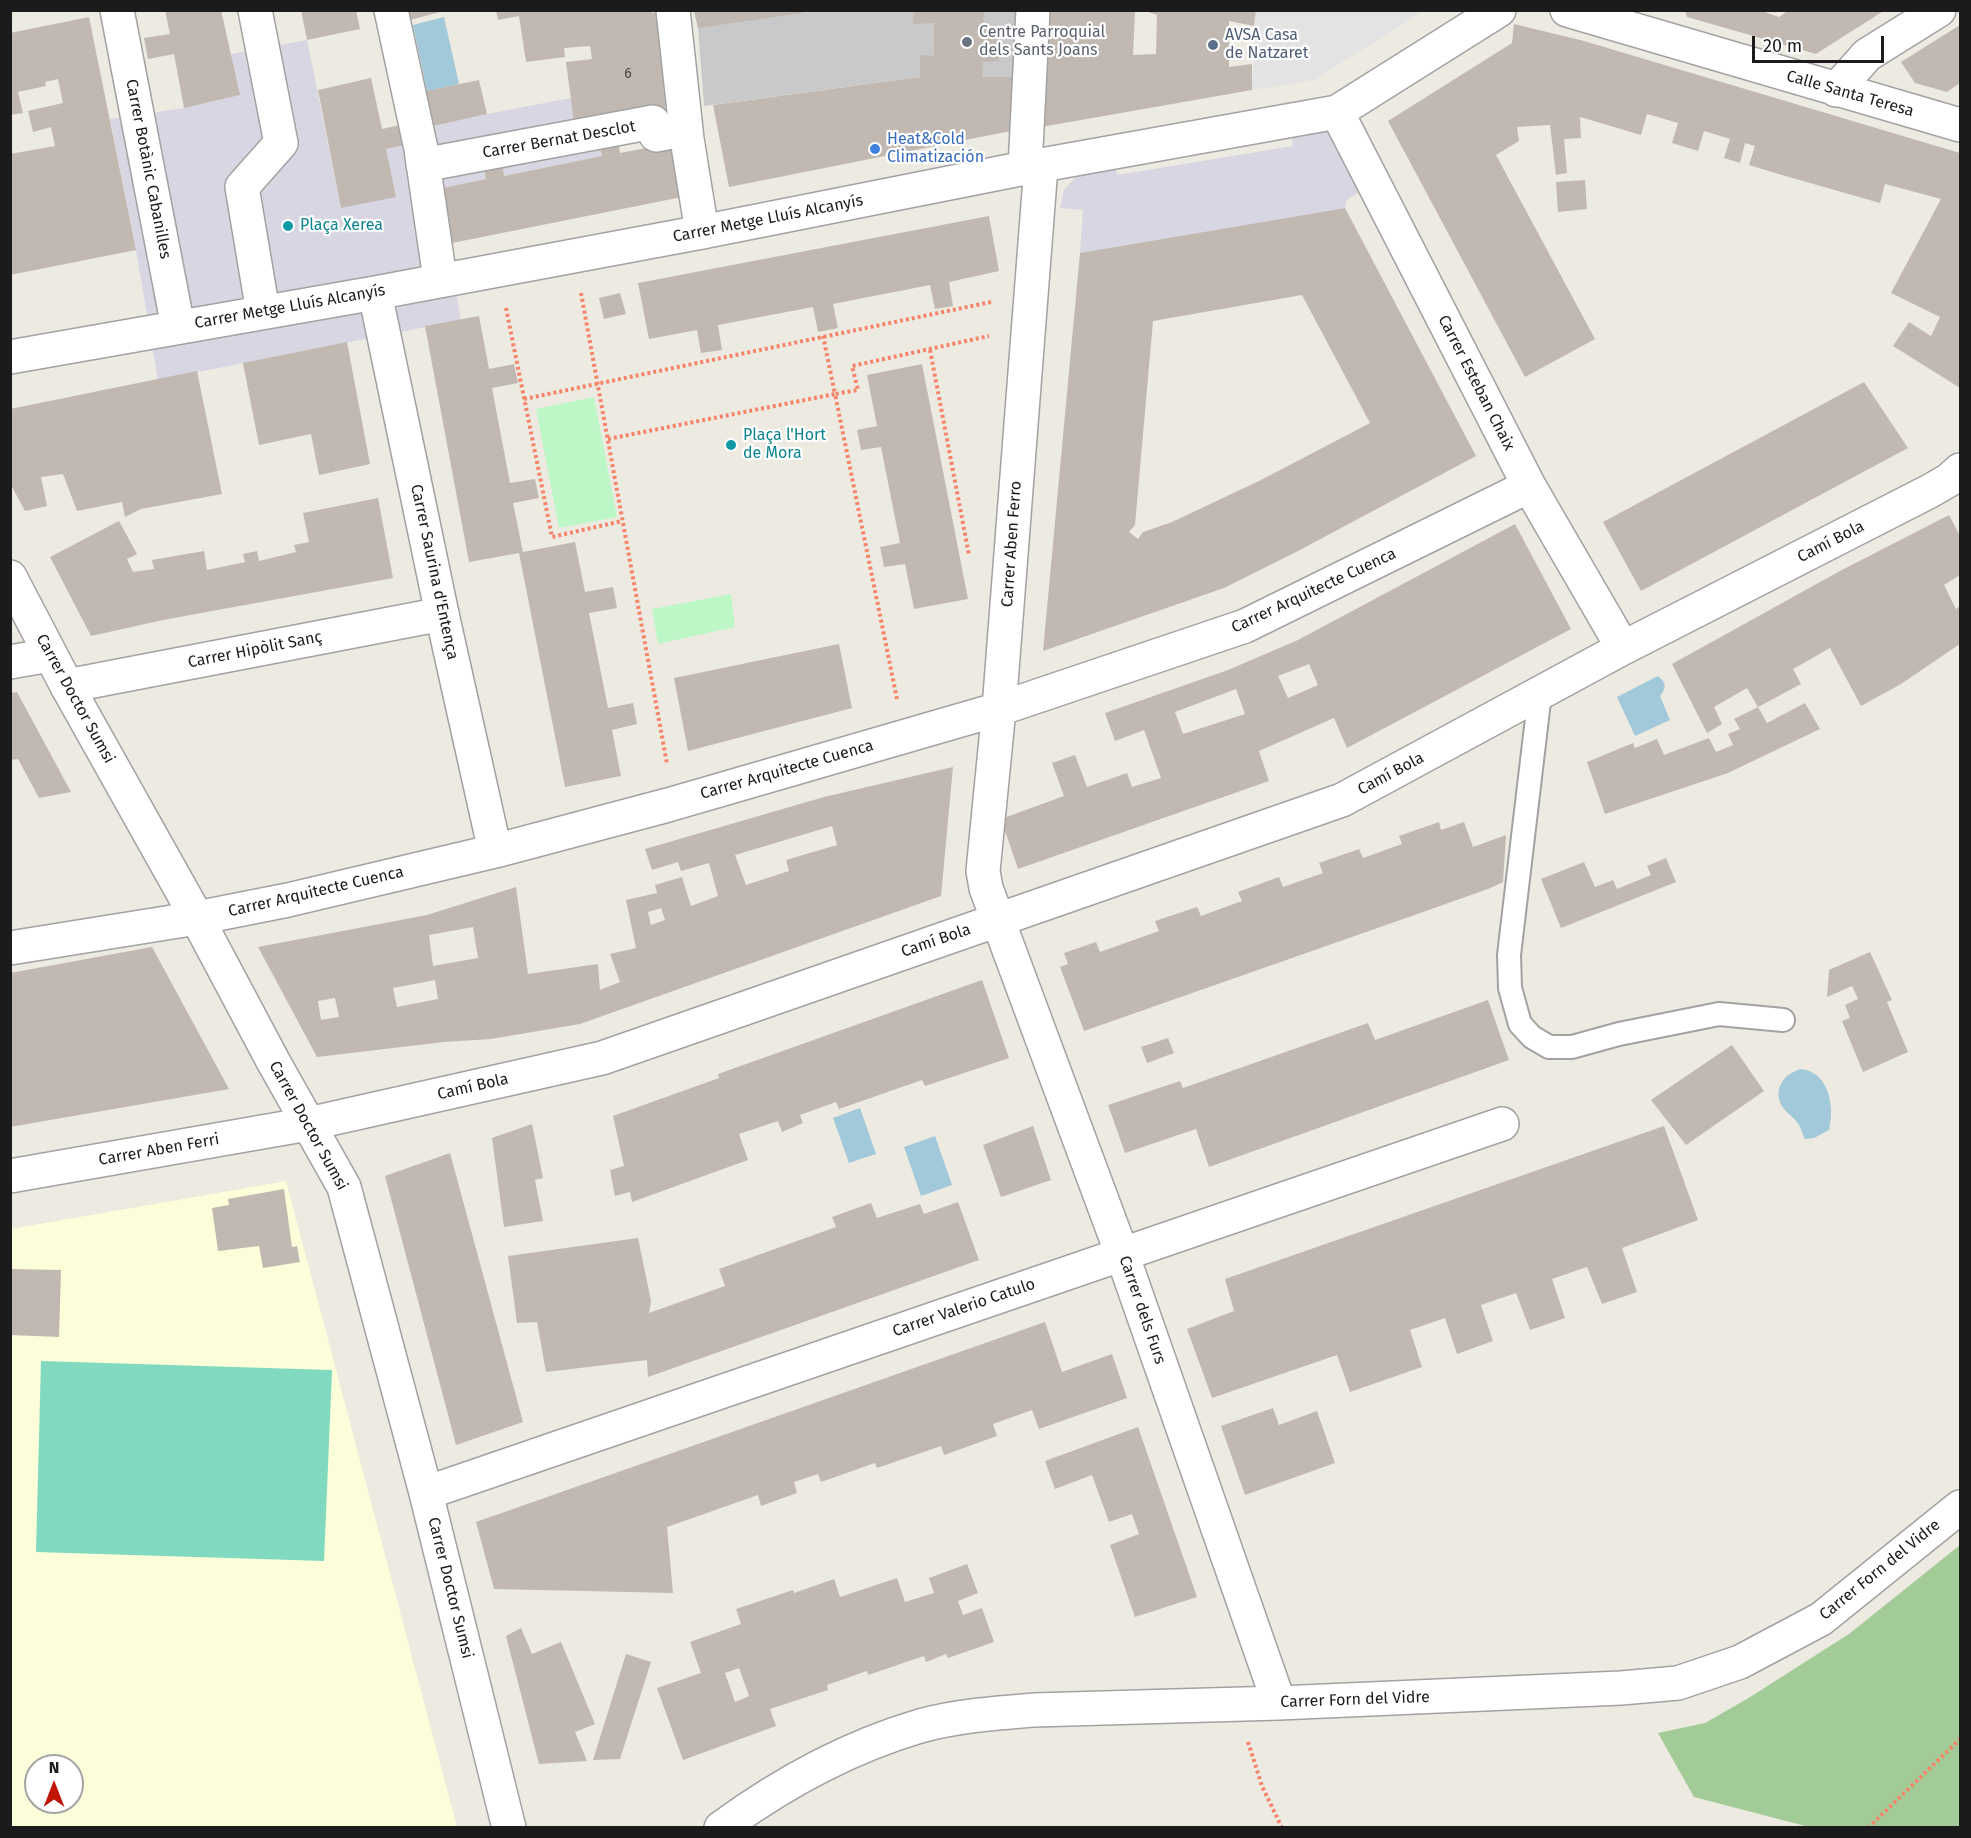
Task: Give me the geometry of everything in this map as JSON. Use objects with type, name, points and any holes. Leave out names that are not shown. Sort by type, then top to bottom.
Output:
[{"type":"street","name":"Carrer Botànic Cabanilles","points":[[117,10],[178,327]]},
{"type":"street","points":[[255,10],[281,144],[242,187],[263,312]]},
{"type":"street","points":[[391,10],[423,165],[440,279]]},
{"type":"street","points":[[673,10],[686,129],[702,232]]},
{"type":"street","name":"Carrer Aben Ferro","points":[[997,920],[983,871],[999,709],[1033,167],[1034,10]]},
{"type":"street","name":"Carrer Metge Lluís Alcanyís","points":[[10,357],[702,232],[1033,167],[1337,112],[1499,10]]},
{"type":"street","name":"Calle Santa Teresa","points":[[1567,10],[1644,22],[1836,90],[1960,125]]},
{"type":"street","points":[[1836,90],[1867,55],[1939,10]]},
{"type":"street","name":"Carrer Esteban Chaix","points":[[1337,112],[1529,486],[1623,648]]},
{"type":"street","name":"Carrer Bernat Desclot","points":[[423,165],[653,122],[656,135],[686,129]]},
{"type":"street","name":"Carrer Saurina d'Entença","points":[[375,292],[442,614],[495,851]]},
{"type":"street","name":"Camí Bola","points":[[308,1124],[602,1058],[1342,800],[1623,648],[1930,491],[1949,480],[1960,470]]},
{"type":"street","name":"Carrer Arquitecte Cuenca","points":[[10,948],[197,918],[288,900],[495,851],[668,805],[999,709],[1245,626],[1529,486]]},
{"type":"street","name":"Carrer Doctor Sumsi","points":[[10,577],[50,655],[344,1187],[426,1493],[509,1827]]},
{"type":"street","name":"Carrer Hipòlit Sanç","points":[[67,686],[442,614]]},
{"type":"street","points":[[10,662],[50,655]]},
{"type":"street","name":"Carrer dels Furs","points":[[997,920],[1122,1254],[1279,1703]]},
{"type":"street","name":"Carrer Aben Ferri","points":[[10,1176],[308,1124]]},
{"type":"street","name":"Carrer Valerio Catulo","points":[[426,1493],[1502,1124]]},
{"type":"street","name":"Carrer Forn del Vidre","points":[[721,1827],[779,1789],[825,1764],[879,1741],[921,1726],[997,1713],[1621,1688],[1678,1683],[1740,1662],[1821,1619],[1960,1507]]},
{"type":"lane","points":[[1540,693],[1509,955],[1510,988],[1520,1024],[1532,1037],[1549,1047],[1572,1047],[1619,1034],[1719,1014],[1783,1020]]},
{"type":"path","points":[[580,290],[668,765]]},
{"type":"path","points":[[524,399],[597,382],[995,302]]},
{"type":"path","points":[[506,304],[552,537],[622,521]]},
{"type":"path","points":[[608,439],[858,390],[852,366],[993,335]]},
{"type":"path","points":[[823,336],[898,703]]},
{"type":"path","points":[[930,350],[970,560]]},
{"type":"path","points":[[1236,1704],[1262,1786],[1282,1827]]},
{"type":"path","points":[[1868,1827],[1960,1738]]},
{"type":"shaded area","points":[[1256,10],[1424,11],[1314,80],[1252,90]]},
{"type":"shaded area","points":[[694,11],[1023,11],[1017,77],[920,77],[704,106],[698,28]]},
{"type":"shaded area","name":"Plaça Xerea","points":[[307,40],[341,208],[386,149],[410,144],[429,127],[487,114],[571,98],[596,127],[602,156],[504,176],[482,159],[486,179],[438,189],[461,320],[158,380],[136,250],[110,119],[184,108],[239,95],[231,54]]},
{"type":"shaded area","points":[[1326,129],[1335,133],[1365,188],[1347,200],[1345,208],[1080,253],[1083,210],[1060,208],[1064,190],[1080,173],[1115,164],[1117,175],[1293,146],[1292,133]]},
{"type":"shaded area","points":[[286,1181],[457,1827],[11,1828],[11,1229]]},
{"type":"green space","points":[[594,397],[617,517],[559,528],[536,409]]},
{"type":"green space","points":[[731,594],[735,627],[658,644],[652,609]]},
{"type":"green space","points":[[41,1361],[332,1370],[324,1561],[36,1552]]},
{"type":"green space","points":[[1960,1545],[1960,1827],[1809,1827],[1694,1797],[1658,1733],[1705,1723],[1747,1699],[1849,1634]]},
{"type":"water","points":[[444,17],[459,84],[427,91],[413,25]]},
{"type":"water","points":[[1658,676],[1664,683],[1665,688],[1660,696],[1670,720],[1635,736],[1617,697]]},
{"type":"water","points":[[1801,1069],[1818,1077],[1828,1092],[1830,1101],[1829,1130],[1814,1138],[1805,1139],[1798,1124],[1780,1102],[1779,1090],[1784,1079]]},
{"type":"water","points":[[860,1108],[876,1154],[849,1163],[833,1118]]},
{"type":"water","points":[[935,1136],[952,1185],[921,1196],[904,1147]]},
{"type":"building","points":[[165,10],[221,10],[240,95],[184,108],[174,54],[148,59],[144,38],[170,34]]},
{"type":"building","points":[[301,10],[356,10],[360,29],[307,40]]},
{"type":"building","points":[[403,10],[444,10],[444,11],[406,21]]},
{"type":"building","points":[[496,10],[652,10],[652,13],[657,12],[666,116],[575,130],[566,62],[592,59],[590,46],[564,48],[565,57],[526,62],[519,16],[498,20]]},
{"type":"building","points":[[694,10],[802,10],[802,13],[698,28]]},
{"type":"building","points":[[914,10],[984,10],[983,29],[999,29],[999,61],[983,62],[982,77],[1017,77],[1011,131],[729,187],[713,105],[920,77],[920,55],[934,56],[934,23],[913,24]]},
{"type":"building","points":[[1043,10],[1135,10],[1133,55],[1156,54],[1157,15],[1142,10],[1256,10],[1254,26],[1229,21],[1229,67],[1252,64],[1252,90],[1041,127]]},
{"type":"building","points":[[1685,10],[1759,10],[1779,17],[1789,10],[1885,10],[1816,54],[1687,17]]},
{"type":"building","points":[[89,17],[136,250],[10,275],[10,154],[55,146],[51,127],[33,132],[28,111],[63,103],[58,79],[45,82],[46,86],[18,92],[23,113],[10,115],[10,33]]},
{"type":"building","points":[[1514,24],[1584,41],[1960,153],[1960,388],[1893,346],[1909,322],[1931,336],[1940,317],[1891,293],[1941,199],[1885,184],[1880,203],[1749,165],[1755,146],[1745,143],[1740,163],[1724,158],[1730,139],[1704,131],[1698,151],[1672,143],[1678,123],[1647,114],[1641,135],[1580,117],[1581,138],[1564,139],[1567,173],[1556,175],[1550,125],[1517,127],[1519,141],[1496,155],[1595,339],[1525,377],[1388,121],[1512,43]]},
{"type":"building","points":[[1960,25],[1960,83],[1947,92],[1915,83],[1901,62]]},
{"type":"building","points":[[371,78],[382,129],[405,124],[410,144],[386,149],[396,197],[341,208],[318,90]]},
{"type":"building","points":[[479,80],[487,114],[429,127],[421,92]]},
{"type":"building","points":[[617,134],[620,153],[672,143],[682,197],[447,244],[438,189],[486,179],[482,159],[501,155],[504,176],[602,156],[598,138]]},
{"type":"building","points":[[1585,180],[1587,209],[1558,212],[1556,182]]},
{"type":"building","points":[[1345,208],[1476,456],[1224,588],[1043,651],[1080,253]],"holes":[[[1302,295],[1370,423],[1261,480],[1172,522],[1143,532],[1138,539],[1129,532],[1135,525],[1153,321]]]},
{"type":"building","points":[[989,216],[999,271],[949,282],[953,306],[935,309],[930,285],[833,304],[838,328],[818,332],[813,307],[718,325],[722,350],[701,353],[697,330],[649,339],[638,283]]},
{"type":"building","points":[[620,293],[626,314],[604,319],[599,298]]},
{"type":"building","points":[[479,316],[489,369],[514,364],[518,383],[492,388],[510,483],[535,479],[539,498],[513,503],[523,552],[575,542],[585,592],[613,587],[617,608],[589,613],[608,708],[633,703],[637,724],[612,730],[621,776],[565,787],[519,553],[469,562],[425,326]]},
{"type":"building","points":[[347,342],[370,464],[319,475],[311,434],[259,445],[243,363]]},
{"type":"building","points":[[922,364],[968,599],[914,609],[905,564],[884,567],[880,547],[900,543],[881,447],[861,450],[857,430],[877,426],[867,375]]},
{"type":"building","points":[[197,371],[222,494],[141,509],[125,517],[122,502],[77,511],[63,474],[41,477],[47,506],[25,511],[10,483],[10,409]]},
{"type":"building","points":[[1864,382],[1908,448],[1641,591],[1603,522]]},
{"type":"building","points":[[378,498],[393,578],[163,620],[91,636],[50,557],[119,521],[137,554],[127,559],[133,572],[154,569],[152,560],[204,551],[207,570],[245,562],[243,554],[257,551],[259,561],[296,552],[294,545],[309,542],[303,513]]},
{"type":"building","points":[[1949,515],[1960,536],[1960,575],[1944,585],[1956,609],[1960,606],[1960,644],[1901,684],[1861,706],[1830,648],[1793,669],[1801,684],[1758,707],[1747,688],[1714,707],[1722,724],[1707,733],[1672,664],[1840,571]]},
{"type":"building","points":[[1515,524],[1571,629],[1347,748],[1334,718],[1259,751],[1269,781],[1018,869],[1001,819],[1064,796],[1052,763],[1075,755],[1087,787],[1127,773],[1132,787],[1161,778],[1144,730],[1115,741],[1105,713],[1228,670],[1298,640]],"holes":[[[1309,664],[1318,685],[1288,698],[1278,676]],[[1236,689],[1245,714],[1183,734],[1175,712]]]},
{"type":"building","points":[[839,644],[852,708],[688,751],[674,678]]},
{"type":"building","points":[[17,692],[71,792],[39,798],[18,759],[10,760],[10,693]]},
{"type":"building","points":[[1805,703],[1820,729],[1728,773],[1605,814],[1587,762],[1633,743],[1635,748],[1657,739],[1664,755],[1709,738],[1716,752],[1733,745],[1728,734],[1740,729],[1734,719],[1758,707],[1767,723]]},
{"type":"building","points":[[953,767],[941,896],[580,1024],[491,1039],[444,1042],[317,1057],[258,947],[427,915],[516,887],[528,974],[598,964],[600,990],[620,982],[610,954],[636,948],[626,900],[657,893],[655,885],[682,877],[691,906],[718,896],[709,863],[681,871],[678,862],[652,870],[645,849],[824,797]],"holes":[[[832,826],[837,845],[786,860],[789,871],[746,885],[735,855]],[[661,908],[665,920],[651,925],[648,912]],[[473,927],[478,958],[433,966],[429,935]],[[435,980],[438,999],[397,1007],[393,988]],[[335,998],[339,1017],[321,1020],[318,1001]]]},
{"type":"building","points":[[1439,822],[1441,830],[1464,822],[1473,847],[1506,835],[1503,882],[1084,1031],[1060,967],[1068,964],[1064,953],[1096,942],[1100,952],[1159,931],[1155,921],[1197,907],[1201,916],[1242,901],[1238,892],[1279,877],[1283,887],[1323,873],[1319,863],[1359,849],[1363,858],[1402,844],[1399,836]]},
{"type":"building","points":[[1666,858],[1676,882],[1561,928],[1541,879],[1584,862],[1595,887],[1613,880],[1617,889],[1651,875],[1647,866]]},
{"type":"building","points":[[152,947],[229,1089],[10,1127],[10,973]]},
{"type":"building","points":[[1870,952],[1892,1000],[1887,1002],[1908,1052],[1863,1072],[1842,1021],[1850,1018],[1845,1005],[1858,999],[1852,986],[1827,997],[1829,970]]},
{"type":"building","points":[[982,980],[1009,1058],[925,1086],[922,1080],[839,1109],[836,1102],[800,1115],[803,1123],[782,1132],[778,1121],[739,1134],[748,1160],[632,1202],[630,1192],[615,1196],[610,1170],[624,1166],[613,1116],[719,1078],[718,1074]]},
{"type":"building","points":[[1488,1000],[1509,1060],[1209,1167],[1196,1129],[1125,1153],[1108,1105],[1180,1081],[1183,1088],[1368,1023],[1375,1040]]},
{"type":"building","points":[[1168,1038],[1174,1053],[1147,1063],[1141,1047]]},
{"type":"building","points":[[1732,1045],[1764,1091],[1686,1145],[1651,1100]]},
{"type":"building","points":[[532,1124],[543,1178],[535,1180],[543,1221],[504,1227],[492,1138]]},
{"type":"building","points":[[1033,1126],[1051,1180],[1001,1197],[983,1145]]},
{"type":"building","points":[[1664,1126],[1698,1220],[1622,1248],[1637,1292],[1602,1304],[1587,1267],[1552,1279],[1565,1318],[1530,1330],[1516,1293],[1481,1305],[1493,1341],[1457,1354],[1445,1318],[1410,1330],[1422,1367],[1350,1392],[1337,1355],[1212,1398],[1187,1329],[1234,1311],[1225,1279]]},
{"type":"building","points":[[450,1153],[523,1422],[456,1445],[385,1176]]},
{"type":"building","points":[[284,1189],[292,1247],[297,1246],[300,1262],[263,1268],[259,1246],[218,1251],[212,1208],[229,1205],[228,1199]]},
{"type":"building","points":[[958,1202],[979,1260],[648,1377],[647,1360],[546,1372],[537,1322],[517,1323],[508,1256],[638,1238],[651,1301],[649,1313],[725,1286],[719,1269],[836,1227],[832,1217],[871,1203],[877,1218],[920,1204],[924,1214]]},
{"type":"building","points":[[10,1269],[61,1270],[59,1337],[10,1335]]},
{"type":"building","points":[[1045,1322],[1062,1372],[1112,1354],[1127,1398],[1039,1429],[1032,1410],[993,1424],[997,1436],[944,1455],[941,1446],[877,1468],[875,1463],[821,1482],[818,1474],[794,1482],[797,1493],[761,1506],[758,1495],[667,1527],[673,1593],[494,1589],[476,1522]]},
{"type":"building","points":[[1273,1408],[1279,1425],[1317,1411],[1335,1463],[1245,1495],[1221,1426]]},
{"type":"building","points":[[1138,1427],[1197,1597],[1135,1617],[1110,1545],[1139,1534],[1132,1514],[1109,1522],[1092,1475],[1055,1489],[1045,1461]]},
{"type":"building","points":[[967,1564],[978,1593],[958,1601],[963,1615],[982,1608],[994,1642],[948,1658],[946,1654],[926,1662],[924,1656],[868,1675],[867,1671],[827,1685],[828,1690],[770,1709],[776,1726],[683,1760],[657,1688],[701,1673],[690,1642],[741,1624],[736,1609],[834,1579],[840,1597],[897,1578],[905,1602],[934,1593],[929,1578]],"holes":[[[739,1668],[749,1696],[735,1702],[725,1673]]]},
{"type":"building","points":[[521,1628],[532,1654],[561,1642],[595,1724],[575,1732],[587,1761],[539,1764],[506,1636]]},
{"type":"building","points":[[626,1654],[651,1662],[620,1759],[593,1760]]},
{"type":"place","name":"Centre Parroquial dels Sants Joans","points":[[967,42]]},
{"type":"place","name":"AVSA Casa de Natzaret","points":[[1213,45]]},
{"type":"place","name":"Heat&Cold Climatización","points":[[875,149]]},
{"type":"place","name":"Plaça Xerea","points":[[288,226]]},
{"type":"place","name":"Plaça l'Hort de Mora","points":[[731,445]]}]
